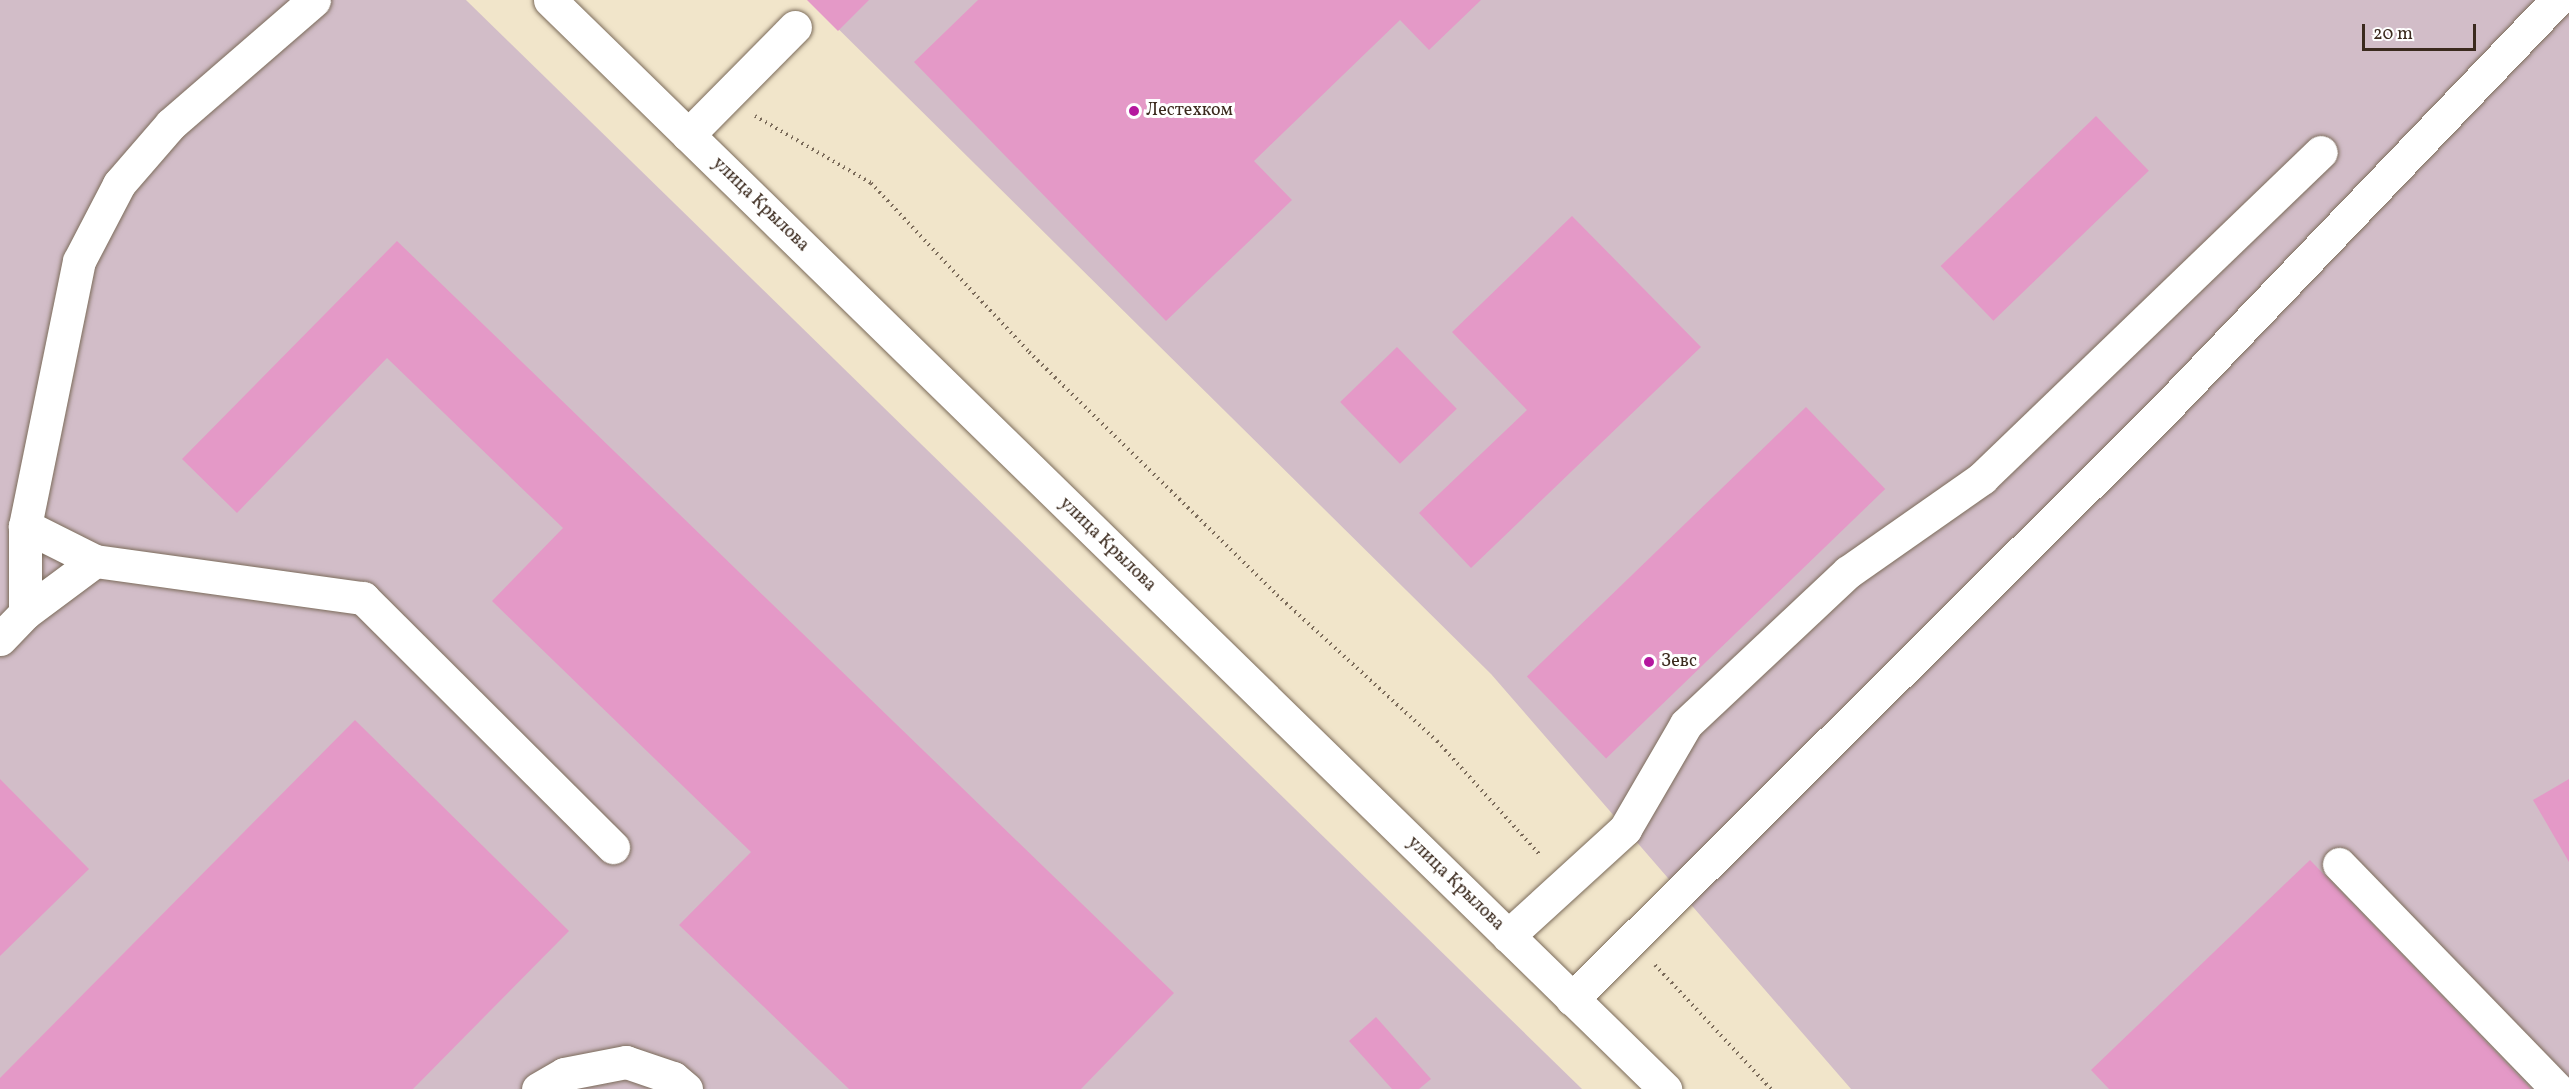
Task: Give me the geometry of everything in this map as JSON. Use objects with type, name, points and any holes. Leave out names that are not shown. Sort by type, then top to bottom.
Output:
[{"type":"street","points":[[25,613],[25,526],[79,261],[120,184],[171,124],[314,0]]},
{"type":"street","name":"улица Крылова","points":[[550,0],[1665,1089]]},
{"type":"street","points":[[1572,999],[2166,408],[2557,0]]},
{"type":"street","points":[[688,135],[795,27]]},
{"type":"street","points":[[1508,936],[1625,829],[1686,724],[1848,572],[1982,478],[2320,152]]},
{"type":"street","points":[[25,526],[95,561],[363,598],[614,847]]},
{"type":"street","points":[[0,639],[25,613],[95,561]]},
{"type":"street","points":[[2339,864],[2557,1089]]},
{"type":"street","points":[[538,1089],[564,1074],[626,1062],[673,1078],[686,1089]]},
{"type":"path","points":[[725,98],[871,183],[1029,352],[1277,595],[1437,741],[1566,884]]},
{"type":"path","points":[[1631,940],[1771,1089]]},
{"type":"shaded area","points":[[0,0],[466,0],[1582,1089],[0,1089]]},
{"type":"shaded area","points":[[809,0],[2569,0],[2569,1089],[1851,1089],[1491,674]]},
{"type":"building","points":[[807,0],[869,0],[838,31]]},
{"type":"building","name":"Лестехком","points":[[978,0],[1481,0],[1429,50],[1400,20],[1254,161],[1292,200],[1166,321],[914,62]]},
{"type":"building","points":[[2096,116],[2149,171],[1993,321],[1941,266]]},
{"type":"building","points":[[1572,216],[1701,347],[1471,568],[1419,513],[1527,410],[1452,332]]},
{"type":"building","points":[[397,241],[1174,993],[1081,1089],[849,1089],[679,925],[751,852],[492,601],[563,528],[387,358],[237,513],[182,459]]},
{"type":"building","points":[[1397,347],[1457,409],[1400,464],[1340,402]]},
{"type":"building","points":[[1806,407],[1885,489],[1606,759],[1527,677]]},
{"type":"building","points":[[355,720],[569,931],[413,1089],[0,1089],[0,1078]]},
{"type":"building","points":[[0,779],[89,869],[0,956]]},
{"type":"building","points":[[2569,779],[2569,862],[2533,800]]},
{"type":"building","points":[[2310,860],[2531,1089],[2109,1089],[2091,1070]]},
{"type":"building","points":[[1376,1017],[1431,1079],[1419,1089],[1392,1089],[1349,1041]]},
{"type":"place","name":"Лестехком","points":[[1134,111]]},
{"type":"place","name":"Зевс","points":[[1649,662]]}]
